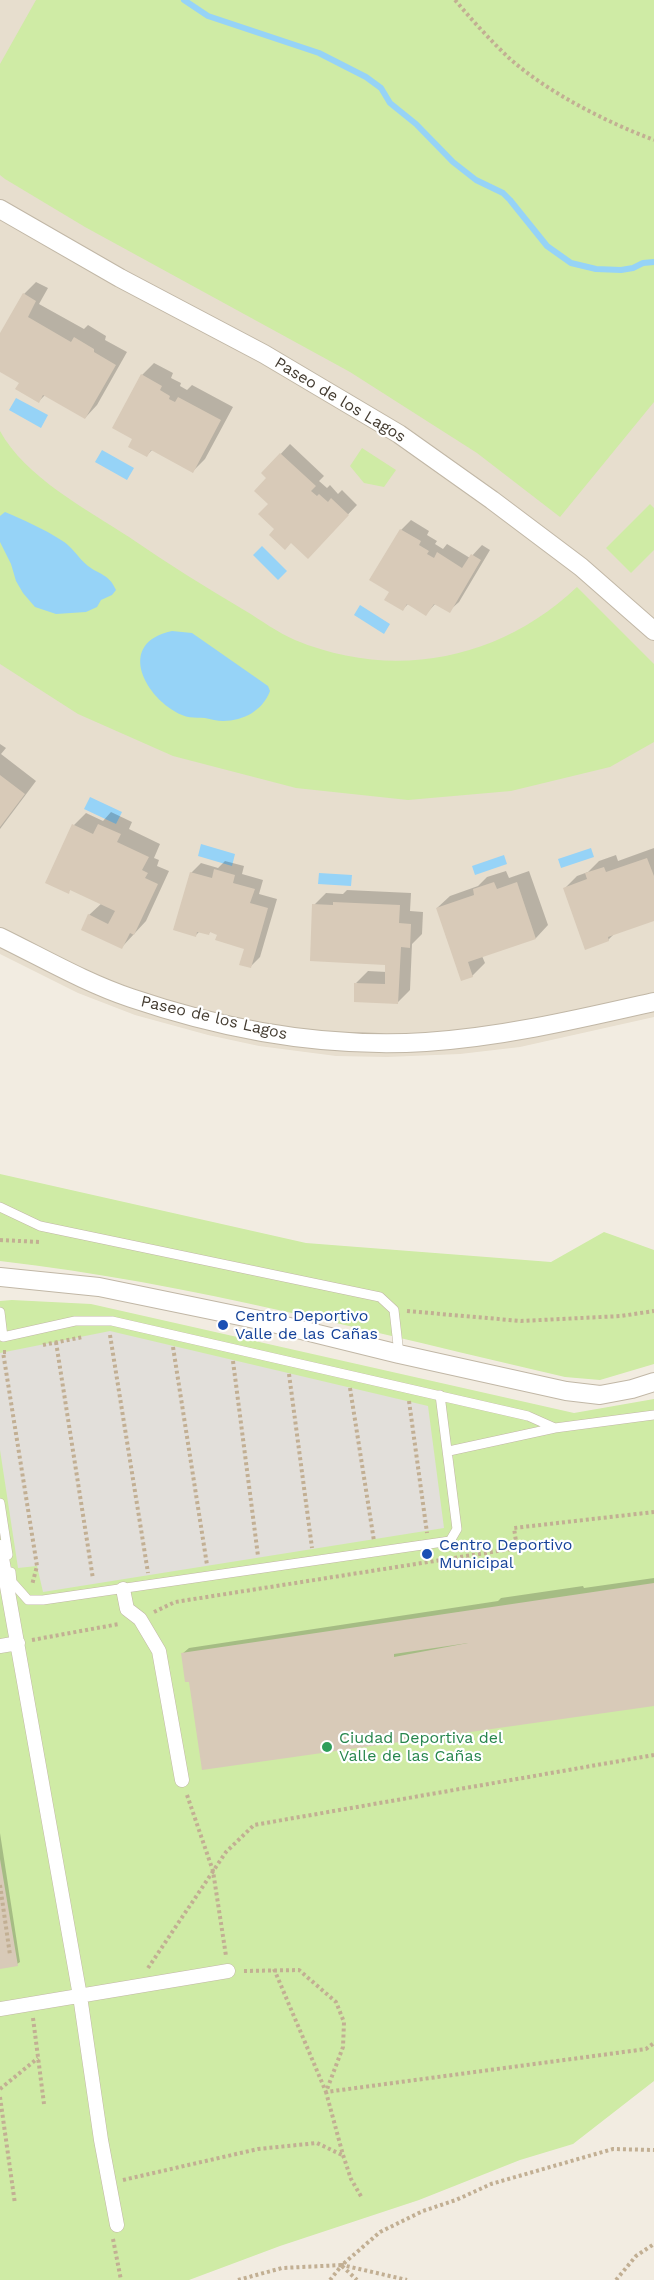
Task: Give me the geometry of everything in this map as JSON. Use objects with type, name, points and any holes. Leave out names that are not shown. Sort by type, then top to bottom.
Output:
[{"type":"street","name":"Paseo de los Lagos","points":[[0,209],[120,279],[264,354],[399,434],[492,500],[580,567],[654,631]]},
{"type":"street","name":"Paseo de los Lagos","points":[[0,936],[129,998],[252,1030],[317,1040],[378,1043],[437,1041],[521,1030],[654,1002]]},
{"type":"street","points":[[0,1277],[99,1287],[269,1322],[566,1391],[600,1395],[654,1382]]},
{"type":"street","points":[[0,1547],[80,1996],[117,2225]]},
{"type":"street","points":[[123,1589],[127,1609],[140,1620],[159,1651],[182,1780]]},
{"type":"street","points":[[0,1646],[18,1643]]},
{"type":"street","points":[[0,2009],[228,1971]]},
{"type":"lane","points":[[0,1207],[40,1226],[380,1297],[394,1310],[399,1354]]},
{"type":"lane","points":[[0,1312],[2,1337],[75,1321],[112,1321],[528,1416],[555,1428]]},
{"type":"lane","points":[[0,1503],[12,1582],[28,1600],[95,1593],[450,1541],[458,1529],[440,1395]]},
{"type":"lane","points":[[449,1451],[555,1428],[654,1415]]},
{"type":"path","points":[[455,0],[509,58],[532,76],[560,95],[654,140]]},
{"type":"path","points":[[422,1312],[521,1321],[621,1316],[654,1311]]},
{"type":"path","points":[[110,1331],[150,1585]]},
{"type":"path","points":[[101,1333],[110,1331],[121,1334]]},
{"type":"path","points":[[39,1346],[93,1335]]},
{"type":"path","points":[[56,1342],[95,1593]]},
{"type":"path","points":[[163,1344],[184,1349]]},
{"type":"path","points":[[173,1346],[212,1596]]},
{"type":"path","points":[[12,1351],[3,1352],[37,1566],[28,1600]]},
{"type":"path","points":[[224,1358],[244,1363]]},
{"type":"path","points":[[233,1360],[262,1588]]},
{"type":"path","points":[[281,1371],[301,1376]]},
{"type":"path","points":[[289,1373],[316,1580]]},
{"type":"path","points":[[341,1385],[360,1390]]},
{"type":"path","points":[[350,1387],[379,1570]]},
{"type":"path","points":[[400,1399],[409,1401],[431,1562]]},
{"type":"path","points":[[18,1643],[140,1620],[175,1602],[517,1548],[514,1528],[654,1512]]},
{"type":"path","points":[[135,1987],[226,1851],[254,1825],[654,1755]]},
{"type":"path","points":[[182,1780],[213,1871],[228,1971],[299,1970],[336,2002],[344,2022],[343,2047],[326,2092]]},
{"type":"path","points":[[0,1885],[10,1955]]},
{"type":"path","points":[[274,1969],[326,2092],[351,2179],[362,2198]]},
{"type":"path","points":[[32,2004],[44,2104]]},
{"type":"path","points":[[326,2092],[645,2049],[654,2043]]},
{"type":"path","points":[[0,2089],[38,2058]]},
{"type":"path","points":[[0,2097],[15,2204]]},
{"type":"path","points":[[109,2182],[276,2147],[317,2143],[343,2155]]},
{"type":"path","points":[[330,2280],[342,2265],[380,2232],[423,2211],[456,2200],[491,2184],[613,2149],[654,2150]]},
{"type":"path","points":[[117,2225],[112,2234],[121,2280]]},
{"type":"path","points":[[616,2280],[636,2256],[654,2244]]},
{"type":"path","points":[[342,2265],[357,2280]]},
{"type":"path","points":[[238,2280],[282,2268],[342,2265],[407,2280]]},
{"type":"shaded area","points":[[0,0],[654,0],[654,1017],[520,1047],[460,1054],[387,1057],[336,1056],[259,1046],[135,1015],[78,993],[0,954]]},
{"type":"shaded area","points":[[110,1331],[428,1406],[444,1528],[43,1592],[37,1566],[18,1568],[0,1450],[0,1353]]},
{"type":"green space","points":[[36,0],[654,0],[654,402],[560,517],[477,453],[350,372],[85,227],[5,179],[0,175],[0,64]]},
{"type":"green space","points":[[0,431],[25,463],[76,503],[186,575],[276,630],[295,640],[332,652],[370,659],[407,660],[444,656],[480,647],[514,632],[547,612],[577,587],[654,664],[654,742],[610,767],[511,791],[408,800],[296,788],[173,756],[78,714],[0,664]]},
{"type":"green space","points":[[362,448],[396,470],[384,487],[364,483],[350,466]]},
{"type":"green space","points":[[650,504],[654,508],[654,550],[631,573],[606,548]]},
{"type":"green space","points":[[0,1174],[306,1243],[551,1262],[604,1232],[654,1250],[654,1364],[600,1380],[565,1377],[213,1296],[143,1282],[0,1261]]},
{"type":"green space","name":"Ciudad Deportiva del Valle de las Cañas","points":[[0,1301],[91,1304],[574,1413],[654,1399],[654,2081],[573,2144],[520,2160],[419,2200],[280,2246],[189,2280],[0,2280]]},
{"type":"water","points":[[16,398],[48,415],[41,428],[9,410]]},
{"type":"water","points":[[102,450],[134,468],[127,480],[95,462]]},
{"type":"water","points":[[5,512],[41,528],[65,543],[88,566],[107,578],[116,590],[112,595],[101,600],[97,607],[86,612],[56,614],[35,607],[16,581],[11,564],[0,542],[0,516]]},
{"type":"water","points":[[262,546],[287,571],[278,580],[253,555]]},
{"type":"water","points":[[360,605],[390,624],[384,634],[354,615]]},
{"type":"water","points":[[172,631],[192,633],[268,686],[270,691],[263,704],[245,717],[223,721],[188,717],[169,707],[148,685],[142,672],[140,659],[144,647],[155,637]]},
{"type":"water","points":[[90,797],[122,812],[116,824],[84,809]]},
{"type":"water","points":[[201,844],[235,854],[232,866],[198,856]]},
{"type":"water","points":[[591,848],[594,857],[561,868],[558,859]]},
{"type":"water","points":[[504,855],[507,864],[475,875],[472,866]]},
{"type":"water","points":[[319,873],[352,875],[351,886],[318,884]]},
{"type":"building","points":[[23,293],[36,301],[28,317],[71,342],[74,337],[116,365],[85,419],[43,395],[39,403],[15,389],[19,383],[0,372],[0,333]]},
{"type":"building","points":[[141,374],[162,386],[160,390],[170,396],[169,399],[175,402],[178,397],[221,420],[193,473],[151,450],[147,457],[128,447],[132,439],[112,428]]},
{"type":"building","points":[[280,453],[316,486],[311,491],[317,496],[319,494],[328,502],[331,498],[349,515],[308,559],[291,543],[285,550],[269,535],[274,529],[258,514],[268,504],[254,491],[266,478],[261,473]]},
{"type":"building","points":[[400,529],[421,541],[419,545],[429,551],[427,554],[434,558],[437,552],[462,568],[471,554],[481,560],[450,613],[434,604],[426,616],[407,604],[403,611],[384,600],[389,592],[369,580]]},
{"type":"building","points":[[0,775],[25,794],[0,827]]},
{"type":"building","points":[[72,824],[93,834],[98,824],[121,834],[117,842],[149,857],[142,870],[148,873],[145,878],[158,884],[134,935],[130,933],[122,949],[81,930],[88,914],[108,924],[115,911],[70,890],[69,894],[45,883]]},
{"type":"building","points":[[647,858],[654,876],[654,921],[608,937],[609,941],[585,950],[563,888],[587,879],[585,873],[604,867],[606,872]]},
{"type":"building","points":[[214,869],[235,875],[233,883],[255,889],[250,903],[268,908],[251,968],[239,965],[244,949],[215,940],[217,935],[210,932],[209,935],[197,932],[196,937],[173,930],[190,872],[212,878]]},
{"type":"building","points":[[494,882],[497,889],[517,882],[536,939],[468,962],[473,977],[461,981],[436,908],[474,895],[473,889]]},
{"type":"building","points":[[333,902],[400,905],[399,923],[411,924],[410,948],[401,947],[398,1004],[354,1002],[354,983],[385,984],[385,965],[310,961],[312,904],[333,905]]},
{"type":"building","points":[[654,1583],[654,1706],[202,1770],[189,1682],[185,1682],[181,1653]],"holes":[[[468,1643],[394,1657],[394,1654]]]},
{"type":"building","points":[[0,1859],[18,1966],[0,1969]]},
{"type":"waterway","points":[[184,0],[208,16],[319,53],[366,77],[381,88],[390,103],[416,124],[453,162],[476,180],[503,193],[547,246],[571,263],[596,269],[621,270],[654,262]]},
{"type":"place","name":"Centro Deportivo Valle de las Cañas","points":[[223,1325]]},
{"type":"place","name":"Centro Deportivo Municipal","points":[[427,1554]]},
{"type":"place","name":"Ciudad Deportiva del Valle de las Cañas","points":[[327,1747]]}]
